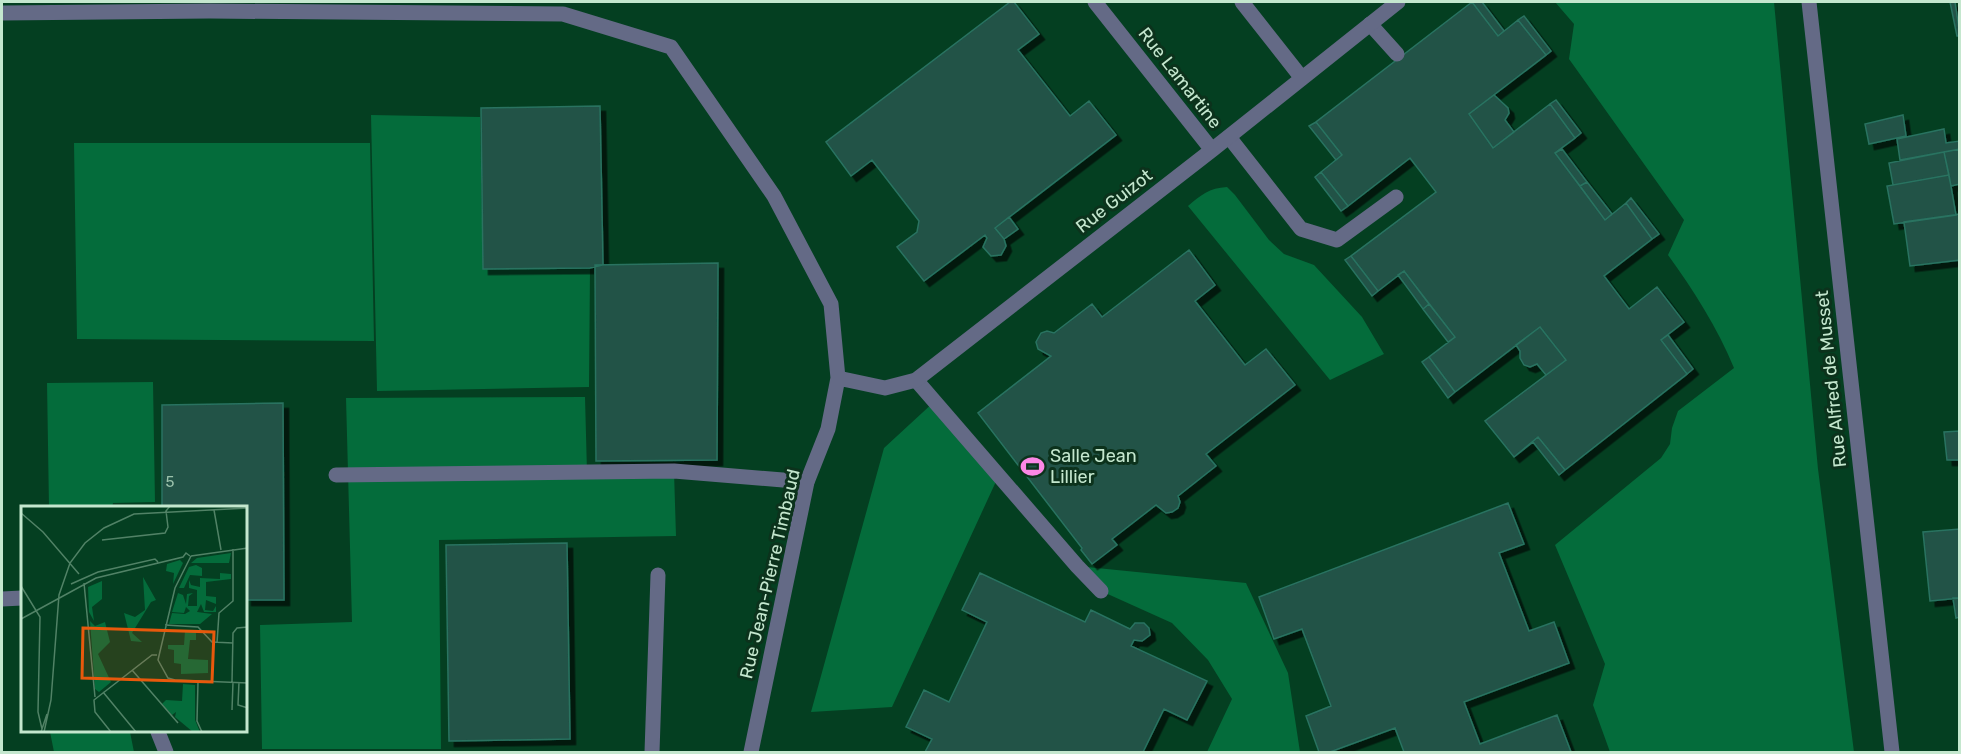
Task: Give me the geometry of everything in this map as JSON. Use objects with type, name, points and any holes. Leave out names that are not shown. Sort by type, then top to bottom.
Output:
[{"type":"street","name":"Rue Lamartine","points":[[1095,2],[1212,150]]},
{"type":"street","points":[[1242,2],[1301,77]]},
{"type":"street","name":"Rue Guizot","points":[[838,378],[885,388],[916,380],[1230,137],[1301,77],[1398,2]]},
{"type":"street","name":"Rue Alfred de Musset","points":[[1809,2],[1892,753]]},
{"type":"street","name":"Rue Jean-Pierre Timbaud","points":[[2,13],[26,7],[210,6],[563,14],[671,46],[774,196],[831,304],[838,378],[828,429],[807,482],[751,753]]},
{"type":"street","points":[[1370,24],[1397,54]]},
{"type":"street","points":[[1230,137],[1301,230],[1337,240],[1396,197]]},
{"type":"street","points":[[916,380],[1101,591]]},
{"type":"street","points":[[336,475],[674,471],[807,482]]},
{"type":"street","points":[[652,753],[658,575]]},
{"type":"street","points":[[2,599],[21,598]]},
{"type":"street","points":[[158,733],[166,753]]},
{"type":"green space","points":[[1555,2],[1774,2],[1818,469],[1854,752],[1610,752],[1593,705],[1605,664],[1555,545],[1661,458],[1670,444],[1672,428],[1678,411],[1734,368],[1704,310],[1668,255],[1684,220],[1569,59],[1574,24]]},
{"type":"green space","points":[[371,115],[480,117],[483,269],[590,268],[589,387],[377,391]]},
{"type":"green space","points":[[74,143],[370,143],[374,341],[77,339]]},
{"type":"green space","points":[[1227,187],[1269,240],[1284,254],[1314,265],[1362,317],[1384,354],[1330,380],[1188,206],[1206,193]]},
{"type":"green space","points":[[153,382],[155,502],[113,503],[112,506],[49,506],[47,383]]},
{"type":"green space","points":[[585,397],[587,472],[674,471],[676,536],[439,540],[441,749],[262,749],[260,625],[352,622],[346,398]]},
{"type":"green space","points":[[935,401],[999,475],[892,707],[811,712],[884,448]]},
{"type":"green space","points":[[1077,566],[1246,583],[1288,673],[1300,752],[1207,752],[1232,699],[1208,660],[1172,623],[1101,591]]},
{"type":"green space","points":[[50,733],[130,733],[134,752],[54,752]]},
{"type":"building","points":[[1010,2],[1014,2],[1039,34],[1018,50],[1070,116],[1089,101],[1116,135],[995,228],[1004,239],[1006,246],[1001,255],[991,256],[983,247],[987,238],[985,235],[924,281],[897,247],[917,232],[919,221],[872,160],[851,176],[826,142]]},
{"type":"building","points":[[1472,2],[1482,2],[1504,31],[1498,36]]},
{"type":"building","points":[[1472,2],[1498,36],[1518,20],[1546,55],[1469,114],[1493,148],[1550,104],[1575,138],[1555,153],[1605,220],[1626,203],[1652,239],[1604,276],[1629,309],[1657,287],[1684,322],[1661,340],[1687,374],[1565,470],[1538,437],[1514,457],[1485,421],[1566,360],[1540,327],[1455,392],[1429,357],[1455,337],[1404,271],[1378,291],[1351,256],[1436,192],[1410,158],[1348,206],[1321,172],[1342,155],[1316,122]]},
{"type":"building","points":[[1950,2],[1955,2],[1960,36],[1957,36]]},
{"type":"building","points":[[1524,16],[1551,51],[1546,55],[1518,20]]},
{"type":"building","points":[[1494,95],[1508,108],[1509,113],[1505,120],[1514,132],[1493,148],[1469,114]]},
{"type":"building","points":[[1556,100],[1581,133],[1575,138],[1550,104]]},
{"type":"building","points":[[600,106],[603,265],[590,268],[483,269],[481,108]]},
{"type":"building","points":[[1903,115],[1906,136],[1869,144],[1865,124]]},
{"type":"building","points":[[1316,122],[1342,155],[1336,160],[1309,126]]},
{"type":"building","points":[[1944,129],[1946,143],[1960,141],[1960,149],[1900,160],[1897,139]]},
{"type":"building","points":[[1562,149],[1587,182],[1580,186],[1555,153]]},
{"type":"building","points":[[1960,149],[1960,184],[1951,186],[1944,152]]},
{"type":"building","points":[[1944,152],[1949,175],[1893,185],[1889,163]]},
{"type":"building","points":[[1321,172],[1348,206],[1341,211],[1315,177]]},
{"type":"building","points":[[1949,175],[1956,215],[1894,224],[1887,186]]},
{"type":"building","points":[[1587,182],[1612,214],[1605,220],[1580,186]]},
{"type":"building","points":[[1631,198],[1659,234],[1652,239],[1626,203]]},
{"type":"building","points":[[1960,214],[1960,260],[1910,266],[1904,222]]},
{"type":"building","points":[[1009,217],[1018,229],[1004,239],[995,228]]},
{"type":"building","points":[[1189,250],[1215,285],[1195,301],[1245,365],[1266,349],[1295,385],[1206,454],[1216,466],[1178,496],[1180,502],[1178,508],[1166,513],[1156,505],[1112,539],[1117,545],[1092,564],[978,413],[1051,356],[1038,349],[1036,342],[1041,333],[1047,331],[1054,333],[1092,304],[1102,317]]},
{"type":"building","points":[[1351,256],[1378,291],[1372,296],[1345,260]]},
{"type":"building","points":[[718,263],[717,460],[596,461],[595,265]]},
{"type":"building","points":[[1404,271],[1429,304],[1423,309],[1398,275]]},
{"type":"building","points":[[1429,304],[1455,337],[1448,342],[1423,309]]},
{"type":"building","points":[[1540,327],[1566,360],[1546,375],[1537,364],[1530,367],[1524,365],[1516,345]]},
{"type":"building","points":[[1668,335],[1693,369],[1687,374],[1661,340]]},
{"type":"building","points":[[1429,357],[1455,392],[1448,398],[1422,362]]},
{"type":"building","points":[[283,403],[284,600],[248,600],[248,506],[162,506],[162,405]]},
{"type":"building","points":[[1960,431],[1960,460],[1947,460],[1944,432]]},
{"type":"building","points":[[1538,437],[1565,470],[1559,475],[1533,442],[1514,457]]},
{"type":"building","points":[[1508,503],[1524,544],[1499,553],[1529,631],[1554,622],[1569,663],[1464,702],[1480,744],[1557,715],[1571,752],[1404,752],[1395,728],[1330,752],[1319,752],[1306,716],[1331,706],[1302,629],[1274,639],[1259,597]]},
{"type":"building","points":[[1960,529],[1960,598],[1930,601],[1923,532]]},
{"type":"building","points":[[567,543],[570,739],[449,741],[446,545]]},
{"type":"building","points":[[980,573],[1085,622],[1091,610],[1130,629],[1135,623],[1144,623],[1149,628],[1150,635],[1142,641],[1134,640],[1131,646],[1207,681],[1187,720],[1164,709],[1143,752],[925,752],[932,739],[906,727],[924,690],[949,702],[987,622],[962,610]]},
{"type":"building","points":[[1953,598],[1960,598],[1960,617],[1956,618]]},
{"type":"place","name":"Salle Jean Lillier","points":[[1032,466]]}]
